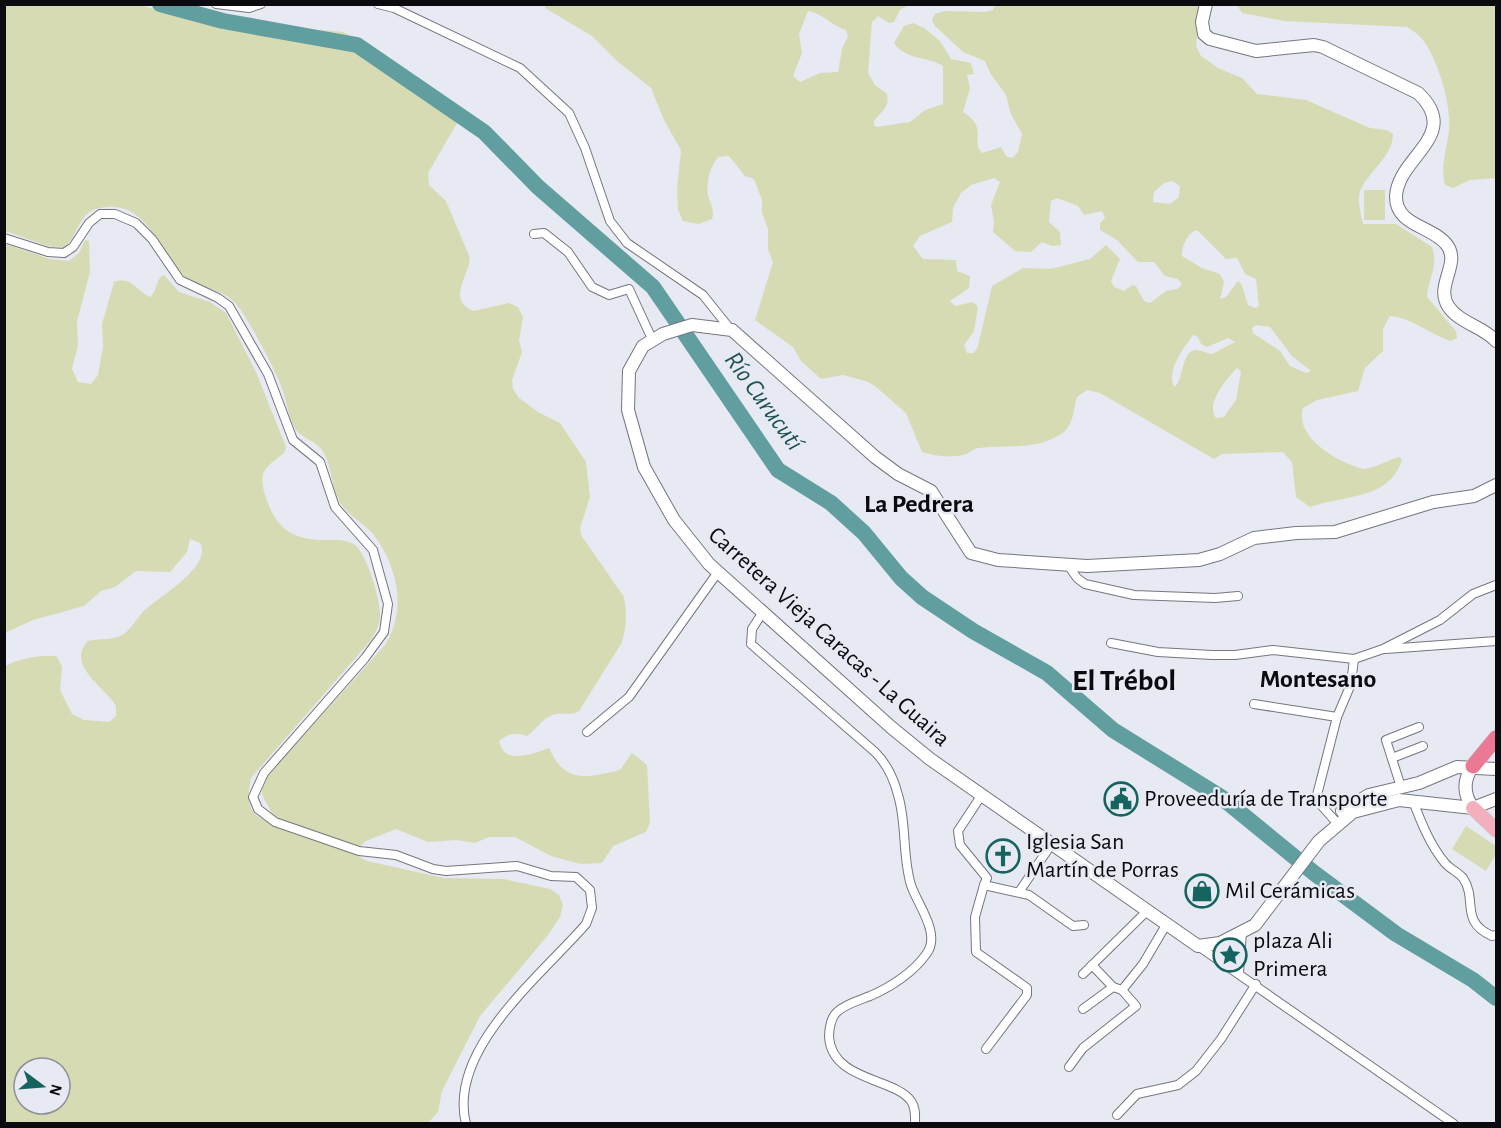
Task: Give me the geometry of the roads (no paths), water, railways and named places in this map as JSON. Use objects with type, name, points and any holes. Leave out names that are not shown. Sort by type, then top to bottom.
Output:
[{"type":"highway","points":[[1473,766],[1497,738]]},
{"type":"main road","points":[[1206,4],[1202,22],[1204,34],[1210,39],[1256,51],[1323,46],[1413,90],[1426,100],[1432,111],[1432,134],[1402,177],[1396,194],[1396,203],[1407,219],[1447,245],[1451,253],[1451,266],[1444,288],[1450,308],[1497,341]]},
{"type":"main road","name":"Carretera Vieja Caracas - La Guaira","points":[[732,330],[710,326],[687,326],[671,331],[652,339],[637,353],[629,371],[628,410],[644,467],[674,520],[718,572],[892,728],[981,796],[1198,946]]},
{"type":"main road","points":[[732,330],[875,457],[898,474],[931,491],[971,553],[998,560],[1112,566],[1212,558],[1254,538],[1296,533],[1335,532],[1433,502],[1474,496],[1497,485]]},
{"type":"main road","points":[[1473,766],[1465,779],[1465,786],[1473,808],[1497,830]]},
{"type":"main road","points":[[1198,946],[1220,943],[1242,932],[1317,839],[1335,821],[1369,795],[1434,778],[1457,767],[1497,769]]},
{"type":"main road","points":[[1335,821],[1366,807],[1390,801],[1413,801],[1473,808],[1497,799]]},
{"type":"street","points":[[216,4],[249,9],[261,4]]},
{"type":"street","points":[[378,4],[394,8],[520,68],[569,113],[585,148],[610,221],[627,243],[703,295],[732,330]]},
{"type":"street","points":[[4,238],[48,252],[64,253],[74,247],[89,223],[100,214],[115,214],[136,223],[152,239],[180,280],[218,298],[229,306],[268,374],[293,440],[320,462],[335,507],[373,550],[388,604],[384,632],[365,658],[264,773],[253,796],[258,809],[287,828],[359,851],[396,855],[433,869],[446,871],[517,866],[551,876],[576,877],[590,890],[592,908],[586,924],[500,1017],[483,1044],[466,1089],[464,1110],[466,1124]]},
{"type":"street","points":[[534,234],[544,233],[568,252],[592,287],[609,295],[629,289],[652,339]]},
{"type":"street","points":[[1068,565],[1077,578],[1085,584],[1134,595],[1215,598],[1238,596]]},
{"type":"street","points":[[587,732],[629,697],[718,572]]},
{"type":"street","points":[[1111,643],[1158,652],[1235,655],[1273,650],[1354,659],[1383,650],[1440,620],[1473,594],[1497,585]]},
{"type":"street","points":[[763,612],[752,629],[751,644],[875,752],[886,766],[898,793],[911,885],[930,930],[931,944],[928,952],[915,967],[880,991],[838,1011],[832,1021],[829,1039],[838,1058],[852,1070],[909,1099],[914,1109],[915,1124]]},
{"type":"street","points":[[1383,650],[1497,641]]},
{"type":"street","points":[[1335,821],[1321,805],[1317,795],[1337,717],[1352,684],[1354,659]]},
{"type":"street","points":[[1254,704],[1337,717]]},
{"type":"street","points":[[1401,787],[1386,740],[1419,727]]},
{"type":"street","points":[[1392,758],[1423,746]]},
{"type":"street","points":[[981,796],[958,831],[960,845],[987,878],[975,917],[976,952],[1027,988],[1027,995],[986,1049]]},
{"type":"street","points":[[1413,801],[1424,829],[1445,864],[1463,878],[1471,916],[1478,930],[1492,936],[1497,935]]},
{"type":"street","points":[[1019,892],[1051,845]]},
{"type":"street","points":[[984,885],[1029,895],[1073,926],[1084,925]]},
{"type":"street","points":[[1083,974],[1147,912]]},
{"type":"street","points":[[1122,990],[1143,964],[1166,925]]},
{"type":"street","points":[[1239,973],[1242,932]]},
{"type":"street","points":[[1198,946],[1256,984],[1454,1124]]},
{"type":"street","points":[[1069,1067],[1083,1048],[1136,1006],[1122,990],[1113,987],[1092,965]]},
{"type":"street","points":[[1117,1115],[1137,1094],[1178,1085],[1196,1071],[1221,1039],[1256,984]]},
{"type":"street","points":[[1083,1009],[1113,987]]},
{"type":"waterway","name":"Río Curucutí","points":[[160,4],[223,21],[357,45],[484,132],[538,187],[653,287],[778,470],[831,503],[864,533],[901,578],[922,597],[973,631],[1047,673],[1113,730],[1221,797],[1314,873],[1396,934],[1473,980],[1496,998]]},
{"type":"place","name":"Proveeduría de Transporte","points":[[1121,799]]},
{"type":"place","name":"Iglesia San Martín de Porras","points":[[1003,856]]},
{"type":"place","name":"Mil Cerámicas","points":[[1202,891]]},
{"type":"place","name":"plaza Ali Primera","points":[[1230,955]]},
{"type":"district","name":"La Pedrera","points":[[919,504]]},
{"type":"district","name":"Montesano","points":[[1318,679]]},
{"type":"district","name":"El Trébol","points":[[1124,681]]}]
